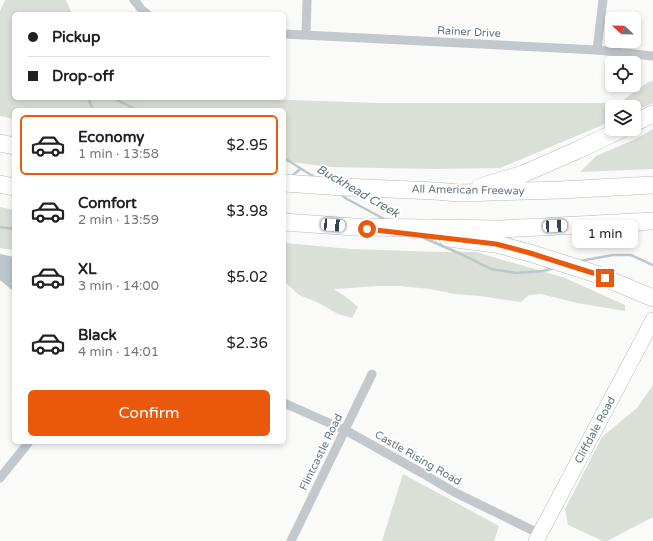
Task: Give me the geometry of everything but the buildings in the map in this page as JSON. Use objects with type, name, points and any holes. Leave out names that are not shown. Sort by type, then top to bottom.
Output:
[{"type":"highway","points":[[641,120],[653,114]]},
{"type":"highway","points":[[459,193],[523,174],[607,136]]},
{"type":"highway","points":[[0,143],[12,146]]},
{"type":"highway","name":"All American Freeway","points":[[286,182],[343,188],[435,190],[459,193],[653,185]]},
{"type":"highway","points":[[0,184],[12,187]]},
{"type":"highway","points":[[354,227],[500,229],[653,221]]},
{"type":"highway","points":[[286,222],[354,227],[496,244],[593,273],[653,298]]},
{"type":"main road","name":"Cliffdale Road","points":[[538,538],[653,320]]},
{"type":"street","points":[[134,0],[144,12]]},
{"type":"street","points":[[306,35],[307,0]]},
{"type":"street","points":[[597,50],[603,0]]},
{"type":"street","name":"Rainer Drive","points":[[286,34],[597,50],[653,56]]},
{"type":"street","name":"Flintcastle Road","points":[[291,541],[372,374]]},
{"type":"street","name":"Castle Rising Road","points":[[286,404],[345,430],[538,538]]},
{"type":"street","points":[[0,478],[27,444]]},
{"type":"shaded area","points":[[5,0],[66,0],[71,12],[12,12],[12,100],[286,100],[378,103],[605,103],[605,124],[500,168],[435,169],[330,167],[286,161],[286,108],[12,108],[12,119],[0,116],[0,11]]},
{"type":"shaded area","points":[[653,81],[653,103],[641,108],[641,100],[623,100],[634,92],[641,92],[641,87],[648,82]]},
{"type":"shaded area","points":[[653,129],[653,169],[580,172],[596,156],[638,138]]},
{"type":"shaded area","points":[[0,207],[12,210],[12,250],[0,248]]},
{"type":"shaded area","points":[[286,243],[351,249],[476,252],[565,278],[625,305],[625,311],[577,303],[541,294],[529,295],[521,302],[400,286],[334,289],[358,307],[352,318],[338,314],[317,302],[299,295],[286,283]]},
{"type":"shaded area","points":[[0,254],[12,257],[12,290],[0,280]]},
{"type":"shaded area","points":[[653,385],[653,517],[607,541],[603,541],[568,525],[565,509],[602,437],[637,408]]},
{"type":"shaded area","points":[[403,474],[499,526],[494,541],[382,541]]},
{"type":"waterway","name":"Buckhead Creek","points":[[89,100],[92,108]]},
{"type":"waterway","name":"Buckhead Creek","points":[[117,100],[133,108]]},
{"type":"waterway","name":"Buckhead Creek","points":[[286,159],[316,178]]},
{"type":"waterway","points":[[290,178],[300,169]]},
{"type":"waterway","name":"Buckhead Creek","points":[[340,194],[386,220]]},
{"type":"waterway","name":"Buckhead Creek","points":[[0,227],[12,229]]},
{"type":"waterway","name":"Buckhead Creek","points":[[417,235],[491,269],[516,273],[543,271],[554,268]]},
{"type":"waterway","name":"Buckhead Creek","points":[[580,261],[613,255],[631,255],[653,265]]},
{"type":"route","points":[[367,229],[496,244],[530,253],[605,278]]}]
